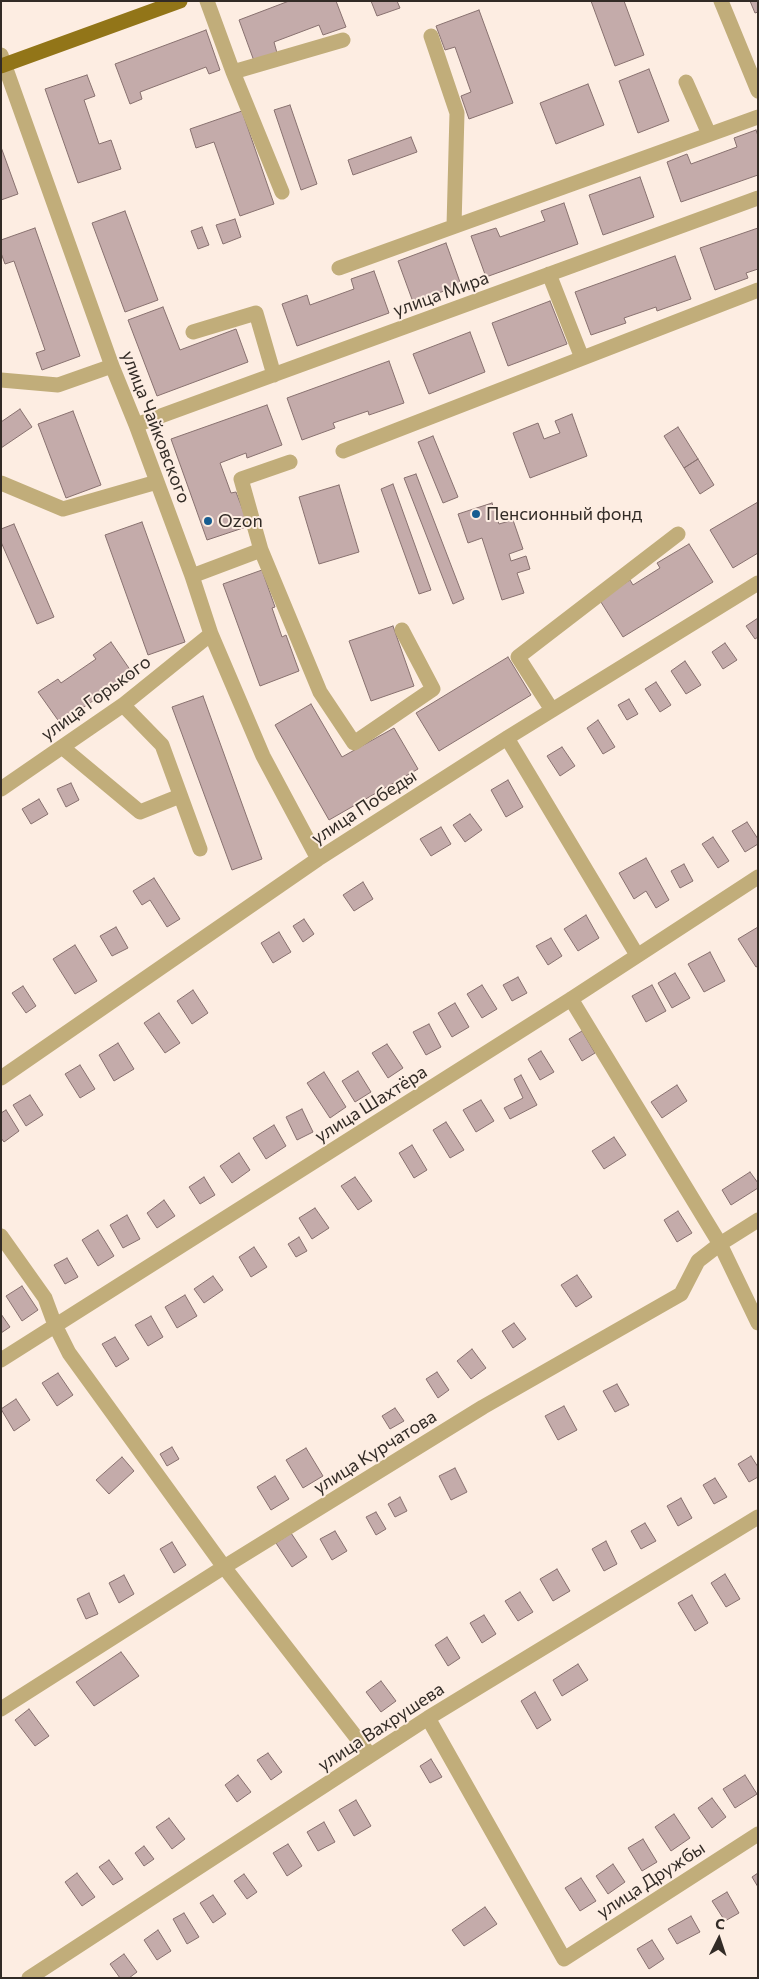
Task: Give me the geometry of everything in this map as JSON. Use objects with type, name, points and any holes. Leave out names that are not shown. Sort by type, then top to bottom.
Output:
[{"type":"main road","points":[[2,62],[180,1]]},
{"type":"street","points":[[208,1],[233,72],[282,192]]},
{"type":"street","points":[[721,1],[758,91]]},
{"type":"street","points":[[431,36],[457,113],[454,226]]},
{"type":"street","points":[[233,72],[343,40]]},
{"type":"street","name":"улица Чайковского","points":[[2,62],[112,366],[192,576],[211,634],[263,756],[318,859]]},
{"type":"street","points":[[686,82],[709,134]]},
{"type":"street","points":[[339,268],[758,117]]},
{"type":"street","name":"улица Мира","points":[[136,425],[758,198]]},
{"type":"street","points":[[550,274],[582,358]]},
{"type":"street","points":[[343,451],[758,290]]},
{"type":"street","points":[[192,332],[256,313],[274,375]]},
{"type":"street","points":[[1,380],[58,385],[112,366]]},
{"type":"street","points":[[290,462],[241,479],[261,550],[320,692],[354,743],[433,689],[402,630]]},
{"type":"street","points":[[1,482],[63,509],[157,482]]},
{"type":"street","points":[[552,710],[518,657],[678,534]]},
{"type":"street","points":[[192,576],[261,550]]},
{"type":"street","name":"улица Победы","points":[[1,1078],[318,859],[507,738],[758,583]]},
{"type":"street","name":"улица Горького","points":[[3,785],[62,748],[123,705],[211,634]]},
{"type":"street","points":[[123,705],[162,744],[200,849]]},
{"type":"street","points":[[507,738],[637,955]]},
{"type":"street","points":[[62,748],[140,812],[180,796]]},
{"type":"street","name":"улица Шахтёра","points":[[1,1360],[571,999],[758,877]]},
{"type":"street","points":[[571,999],[720,1244],[758,1323]]},
{"type":"street","name":"улица Курчатова","points":[[1,1709],[224,1567],[483,1407],[681,1294],[698,1261],[720,1244],[758,1220]]},
{"type":"street","points":[[1,1236],[45,1298],[55,1325],[69,1353],[224,1567],[370,1755]]},
{"type":"street","name":"улица Вахрушева","points":[[29,1978],[428,1718],[758,1517]]},
{"type":"street","name":"улица Дружбы","points":[[428,1718],[564,1959],[758,1834]]},
{"type":"building","points":[[289,1],[336,1],[346,27],[323,35],[319,25],[274,42],[277,53],[254,61],[239,20]]},
{"type":"building","points":[[371,1],[397,1],[400,8],[377,16]]},
{"type":"building","points":[[591,1],[624,1],[644,55],[615,66]]},
{"type":"building","points":[[750,1],[758,1],[758,12],[755,13]]},
{"type":"building","points":[[479,10],[513,103],[469,119],[461,96],[471,92],[455,47],[445,50],[436,26]]},
{"type":"building","points":[[206,30],[220,70],[209,74],[206,67],[140,92],[142,99],[130,104],[115,64]]},
{"type":"building","points":[[649,69],[669,121],[638,133],[619,81]]},
{"type":"building","points":[[87,75],[95,96],[84,100],[99,144],[111,140],[121,169],[78,183],[45,89]]},
{"type":"building","points":[[588,84],[604,125],[556,144],[540,103]]},
{"type":"building","points":[[290,105],[317,184],[301,190],[274,110]]},
{"type":"building","points":[[242,111],[274,204],[240,216],[214,142],[196,148],[190,129]]},
{"type":"building","points":[[756,130],[758,136],[758,175],[681,202],[667,162],[687,154],[691,164],[737,147],[734,138]]},
{"type":"building","points":[[411,137],[417,152],[353,175],[348,160]]},
{"type":"building","points":[[1,147],[18,194],[1,200]]},
{"type":"building","points":[[640,177],[654,217],[603,235],[589,195]]},
{"type":"building","points":[[564,203],[578,244],[486,277],[471,236],[496,228],[500,237],[545,221],[541,211]]},
{"type":"building","points":[[125,211],[158,300],[125,312],[92,223]]},
{"type":"building","points":[[235,219],[241,237],[223,244],[216,225]]},
{"type":"building","points":[[202,227],[209,245],[198,249],[191,231]]},
{"type":"building","points":[[35,228],[80,356],[42,370],[36,353],[45,350],[14,261],[5,264],[1,253],[1,240]]},
{"type":"building","points":[[758,228],[758,269],[746,273],[748,278],[715,290],[700,248]]},
{"type":"building","points":[[446,243],[461,285],[413,302],[398,261]]},
{"type":"building","points":[[675,256],[691,299],[657,311],[656,307],[624,318],[626,323],[591,335],[575,292]]},
{"type":"building","points":[[374,271],[389,313],[297,346],[282,304],[307,295],[310,305],[354,289],[351,279]]},
{"type":"building","points":[[550,301],[567,344],[508,366],[492,323]]},
{"type":"building","points":[[163,307],[180,350],[236,329],[248,362],[157,396],[128,320]]},
{"type":"building","points":[[470,332],[485,372],[429,394],[413,354]]},
{"type":"building","points":[[389,361],[404,403],[369,415],[368,411],[333,423],[335,428],[302,440],[287,398]]},
{"type":"building","points":[[267,405],[282,445],[247,458],[246,453],[220,463],[231,493],[236,492],[249,526],[207,540],[171,439]]},
{"type":"building","points":[[20,409],[32,427],[1,448],[1,422]]},
{"type":"building","points":[[73,411],[101,485],[66,498],[38,424]]},
{"type":"building","points":[[572,414],[587,456],[530,478],[513,433],[538,423],[544,439],[560,433],[555,421]]},
{"type":"building","points":[[678,427],[698,459],[684,468],[664,436]]},
{"type":"building","points":[[433,436],[458,497],[443,503],[418,442]]},
{"type":"building","points":[[698,459],[714,485],[700,494],[684,468]]},
{"type":"building","points":[[416,474],[464,599],[453,604],[404,478]]},
{"type":"building","points":[[393,484],[431,590],[419,594],[381,489]]},
{"type":"building","points":[[339,485],[359,552],[319,564],[299,497]]},
{"type":"building","points":[[758,502],[758,553],[733,568],[710,530]]},
{"type":"building","points":[[492,503],[499,524],[513,520],[523,549],[509,554],[511,561],[526,556],[530,569],[517,573],[524,593],[502,600],[482,538],[468,543],[458,514]]},
{"type":"building","points":[[142,522],[185,642],[148,655],[105,535]]},
{"type":"building","points":[[14,524],[54,617],[37,624],[1,542],[1,529]]},
{"type":"building","points":[[689,544],[713,582],[623,637],[599,599],[630,580],[633,585],[660,568],[657,563]]},
{"type":"building","points":[[262,570],[275,607],[272,608],[282,637],[286,635],[299,671],[260,686],[223,584]]},
{"type":"building","points":[[758,618],[758,637],[755,639],[746,626]]},
{"type":"building","points":[[393,626],[414,686],[371,701],[349,641]]},
{"type":"building","points":[[111,642],[133,674],[60,723],[38,692],[58,679],[61,683],[96,659],[93,655]]},
{"type":"building","points":[[725,643],[737,660],[723,669],[712,652]]},
{"type":"building","points":[[508,657],[531,695],[439,751],[416,713]]},
{"type":"building","points":[[685,661],[701,685],[686,694],[671,671]]},
{"type":"building","points":[[656,682],[671,705],[660,712],[645,689]]},
{"type":"building","points":[[203,696],[262,859],[232,870],[172,707]]},
{"type":"building","points":[[629,699],[638,714],[627,720],[618,705]]},
{"type":"building","points":[[311,704],[342,757],[394,728],[418,769],[329,820],[275,725]]},
{"type":"building","points":[[598,720],[615,747],[603,754],[587,728]]},
{"type":"building","points":[[562,747],[575,766],[560,776],[547,756]]},
{"type":"building","points":[[508,780],[523,807],[506,817],[491,790]]},
{"type":"building","points":[[71,783],[79,800],[66,807],[57,789]]},
{"type":"building","points":[[39,799],[48,814],[31,824],[22,809]]},
{"type":"building","points":[[470,814],[482,830],[465,842],[453,825]]},
{"type":"building","points":[[747,822],[758,839],[758,844],[745,852],[732,831]]},
{"type":"building","points":[[441,827],[451,844],[431,856],[420,839]]},
{"type":"building","points":[[713,837],[729,861],[718,868],[702,844]]},
{"type":"building","points":[[646,858],[669,900],[656,908],[646,891],[634,899],[619,873]]},
{"type":"building","points":[[684,864],[693,881],[680,888],[671,871]]},
{"type":"building","points":[[154,878],[180,919],[167,927],[150,900],[142,905],[133,891]]},
{"type":"building","points":[[363,882],[373,899],[354,911],[343,895]]},
{"type":"building","points":[[586,915],[599,938],[578,951],[564,929]]},
{"type":"building","points":[[304,919],[314,934],[303,942],[293,926]]},
{"type":"building","points":[[116,927],[128,948],[112,956],[100,936]]},
{"type":"building","points":[[758,927],[758,966],[756,967],[738,939]]},
{"type":"building","points":[[279,932],[291,952],[273,963],[261,943]]},
{"type":"building","points":[[551,938],[562,956],[548,965],[536,946]]},
{"type":"building","points":[[75,945],[97,981],[75,994],[53,959]]},
{"type":"building","points":[[710,952],[725,981],[704,992],[688,964]]},
{"type":"building","points":[[675,973],[690,998],[672,1008],[658,983]]},
{"type":"building","points":[[518,977],[527,993],[512,1001],[503,985]]},
{"type":"building","points":[[482,985],[497,1009],[482,1018],[467,994]]},
{"type":"building","points":[[652,985],[666,1011],[646,1022],[632,996]]},
{"type":"building","points":[[23,986],[36,1006],[26,1013],[12,993]]},
{"type":"building","points":[[193,990],[208,1013],[192,1024],[177,1001]]},
{"type":"building","points":[[455,1003],[469,1027],[452,1037],[438,1013]]},
{"type":"building","points":[[159,1013],[180,1043],[165,1053],[144,1023]]},
{"type":"building","points":[[429,1024],[441,1047],[426,1055],[413,1032]]},
{"type":"building","points":[[582,1031],[595,1053],[582,1061],[569,1039]]},
{"type":"building","points":[[118,1043],[134,1069],[114,1081],[99,1055]]},
{"type":"building","points":[[387,1044],[403,1068],[388,1078],[372,1053]]},
{"type":"building","points":[[541,1051],[554,1072],[540,1080],[528,1059]]},
{"type":"building","points":[[80,1065],[95,1089],[80,1098],[65,1074]]},
{"type":"building","points":[[358,1071],[371,1092],[355,1102],[342,1081]]},
{"type":"building","points":[[324,1072],[346,1107],[330,1118],[307,1083]]},
{"type":"building","points":[[521,1075],[537,1105],[510,1119],[504,1108],[523,1098],[514,1079]]},
{"type":"building","points":[[677,1085],[687,1101],[662,1118],[651,1102]]},
{"type":"building","points":[[30,1095],[43,1115],[26,1126],[13,1105]]},
{"type":"building","points":[[481,1100],[494,1121],[476,1132],[463,1110]]},
{"type":"building","points":[[302,1109],[313,1132],[297,1140],[286,1117]]},
{"type":"building","points":[[6,1110],[19,1131],[4,1142],[1,1138],[1,1113]]},
{"type":"building","points":[[446,1122],[464,1150],[450,1158],[433,1130]]},
{"type":"building","points":[[274,1125],[286,1146],[266,1159],[253,1138]]},
{"type":"building","points":[[614,1137],[626,1155],[604,1169],[592,1151]]},
{"type":"building","points":[[412,1145],[427,1170],[414,1178],[399,1153]]},
{"type":"building","points":[[239,1153],[250,1170],[232,1183],[220,1166]]},
{"type":"building","points":[[750,1172],[758,1183],[758,1188],[731,1205],[722,1190]]},
{"type":"building","points":[[204,1177],[215,1195],[200,1204],[189,1187]]},
{"type":"building","points":[[355,1177],[372,1201],[358,1210],[341,1186]]},
{"type":"building","points":[[164,1200],[175,1216],[157,1228],[147,1213]]},
{"type":"building","points":[[315,1208],[329,1228],[312,1239],[299,1218]]},
{"type":"building","points":[[678,1211],[692,1233],[677,1242],[664,1220]]},
{"type":"building","points":[[127,1215],[140,1239],[123,1248],[110,1225]]},
{"type":"building","points":[[98,1230],[114,1256],[98,1266],[82,1240]]},
{"type":"building","points":[[299,1237],[307,1251],[296,1257],[288,1244]]},
{"type":"building","points":[[254,1247],[267,1267],[251,1277],[239,1257]]},
{"type":"building","points":[[67,1258],[78,1277],[65,1284],[54,1265]]},
{"type":"building","points":[[577,1275],[592,1297],[576,1307],[561,1285]]},
{"type":"building","points":[[213,1276],[223,1290],[204,1303],[194,1289]]},
{"type":"building","points":[[22,1286],[38,1310],[22,1321],[6,1296]]},
{"type":"building","points":[[185,1295],[197,1316],[177,1328],[165,1307]]},
{"type":"building","points":[[1,1314],[10,1327],[1,1333]]},
{"type":"building","points":[[151,1316],[163,1337],[148,1346],[135,1325]]},
{"type":"building","points":[[514,1323],[526,1339],[513,1348],[502,1331]]},
{"type":"building","points":[[115,1337],[129,1359],[116,1367],[102,1344]]},
{"type":"building","points":[[472,1349],[486,1368],[471,1379],[457,1361]]},
{"type":"building","points":[[437,1372],[449,1390],[438,1398],[426,1379]]},
{"type":"building","points":[[58,1373],[73,1395],[57,1406],[42,1383]]},
{"type":"building","points":[[617,1384],[629,1405],[615,1412],[603,1391]]},
{"type":"building","points":[[16,1399],[30,1420],[14,1431],[1,1409]]},
{"type":"building","points":[[564,1406],[577,1430],[558,1440],[545,1416]]},
{"type":"building","points":[[395,1408],[404,1421],[390,1429],[382,1416]]},
{"type":"building","points":[[172,1447],[179,1459],[167,1466],[160,1454]]},
{"type":"building","points":[[306,1448],[323,1476],[303,1488],[286,1460]]},
{"type":"building","points":[[751,1456],[758,1467],[758,1477],[749,1482],[738,1464]]},
{"type":"building","points":[[122,1457],[134,1471],[109,1494],[96,1480]]},
{"type":"building","points":[[455,1468],[467,1492],[451,1500],[439,1476]]},
{"type":"building","points":[[275,1476],[289,1499],[271,1510],[257,1487]]},
{"type":"building","points":[[715,1478],[727,1497],[714,1504],[703,1485]]},
{"type":"building","points":[[400,1497],[407,1511],[395,1517],[388,1504]]},
{"type":"building","points":[[681,1498],[692,1518],[678,1526],[667,1506]]},
{"type":"building","points":[[376,1512],[386,1529],[376,1535],[366,1517]]},
{"type":"building","points":[[645,1523],[656,1541],[641,1549],[631,1531]]},
{"type":"building","points":[[335,1531],[347,1551],[332,1560],[320,1539]]},
{"type":"building","points":[[291,1533],[307,1557],[292,1567],[276,1543]]},
{"type":"building","points":[[606,1541],[617,1564],[604,1571],[592,1549]]},
{"type":"building","points":[[172,1542],[186,1565],[174,1573],[160,1549]]},
{"type":"building","points":[[557,1569],[570,1591],[553,1601],[540,1579]]},
{"type":"building","points":[[725,1574],[740,1599],[726,1607],[711,1583]]},
{"type":"building","points":[[124,1575],[134,1594],[119,1603],[109,1583]]},
{"type":"building","points":[[520,1592],[533,1612],[518,1621],[505,1601]]},
{"type":"building","points":[[89,1593],[98,1614],[86,1619],[77,1599]]},
{"type":"building","points":[[692,1595],[708,1623],[695,1631],[678,1603]]},
{"type":"building","points":[[484,1615],[496,1634],[482,1643],[470,1623]]},
{"type":"building","points":[[447,1637],[460,1658],[448,1666],[435,1645]]},
{"type":"building","points":[[121,1652],[139,1676],[94,1706],[76,1682]]},
{"type":"building","points":[[578,1664],[588,1680],[562,1696],[553,1680]]},
{"type":"building","points":[[381,1681],[396,1701],[381,1712],[366,1692]]},
{"type":"building","points":[[535,1692],[551,1720],[537,1729],[521,1701]]},
{"type":"building","points":[[29,1709],[49,1736],[35,1746],[15,1720]]},
{"type":"building","points":[[268,1753],[282,1772],[271,1780],[257,1760]]},
{"type":"building","points":[[431,1759],[442,1777],[430,1783],[420,1766]]},
{"type":"building","points":[[238,1775],[251,1792],[237,1802],[225,1785]]},
{"type":"building","points":[[745,1775],[757,1794],[735,1808],[723,1789]]},
{"type":"building","points":[[712,1798],[726,1817],[712,1828],[698,1808]]},
{"type":"building","points":[[356,1800],[371,1826],[354,1836],[339,1810]]},
{"type":"building","points":[[674,1814],[690,1838],[671,1851],[655,1827]]},
{"type":"building","points":[[169,1818],[185,1839],[172,1849],[156,1827]]},
{"type":"building","points":[[324,1822],[335,1842],[318,1851],[307,1832]]},
{"type":"building","points":[[643,1839],[657,1862],[642,1871],[628,1848]]},
{"type":"building","points":[[288,1844],[302,1866],[287,1876],[273,1853]]},
{"type":"building","points":[[144,1846],[154,1859],[144,1866],[135,1853]]},
{"type":"building","points":[[109,1860],[123,1879],[113,1885],[99,1867]]},
{"type":"building","points":[[613,1864],[625,1882],[608,1894],[596,1876]]},
{"type":"building","points":[[77,1873],[95,1897],[82,1906],[65,1882]]},
{"type":"building","points":[[758,1873],[758,1887],[752,1877]]},
{"type":"building","points":[[244,1874],[257,1892],[247,1899],[234,1881]]},
{"type":"building","points":[[581,1878],[596,1901],[580,1911],[565,1888]]},
{"type":"building","points":[[727,1892],[739,1913],[725,1921],[712,1901]]},
{"type":"building","points":[[213,1895],[226,1914],[213,1923],[200,1903]]},
{"type":"building","points":[[485,1907],[497,1924],[464,1946],[452,1930]]},
{"type":"building","points":[[184,1913],[199,1937],[187,1944],[173,1919]]},
{"type":"building","points":[[691,1916],[700,1932],[677,1944],[668,1929]]},
{"type":"building","points":[[158,1930],[171,1951],[157,1960],[144,1940]]},
{"type":"building","points":[[652,1940],[664,1959],[649,1969],[637,1949]]},
{"type":"building","points":[[124,1954],[137,1972],[129,1978],[120,1978],[110,1964]]},
{"type":"place","name":"Пенсионный фонд","points":[[476,514]]},
{"type":"place","name":"Ozon","points":[[208,521]]}]
